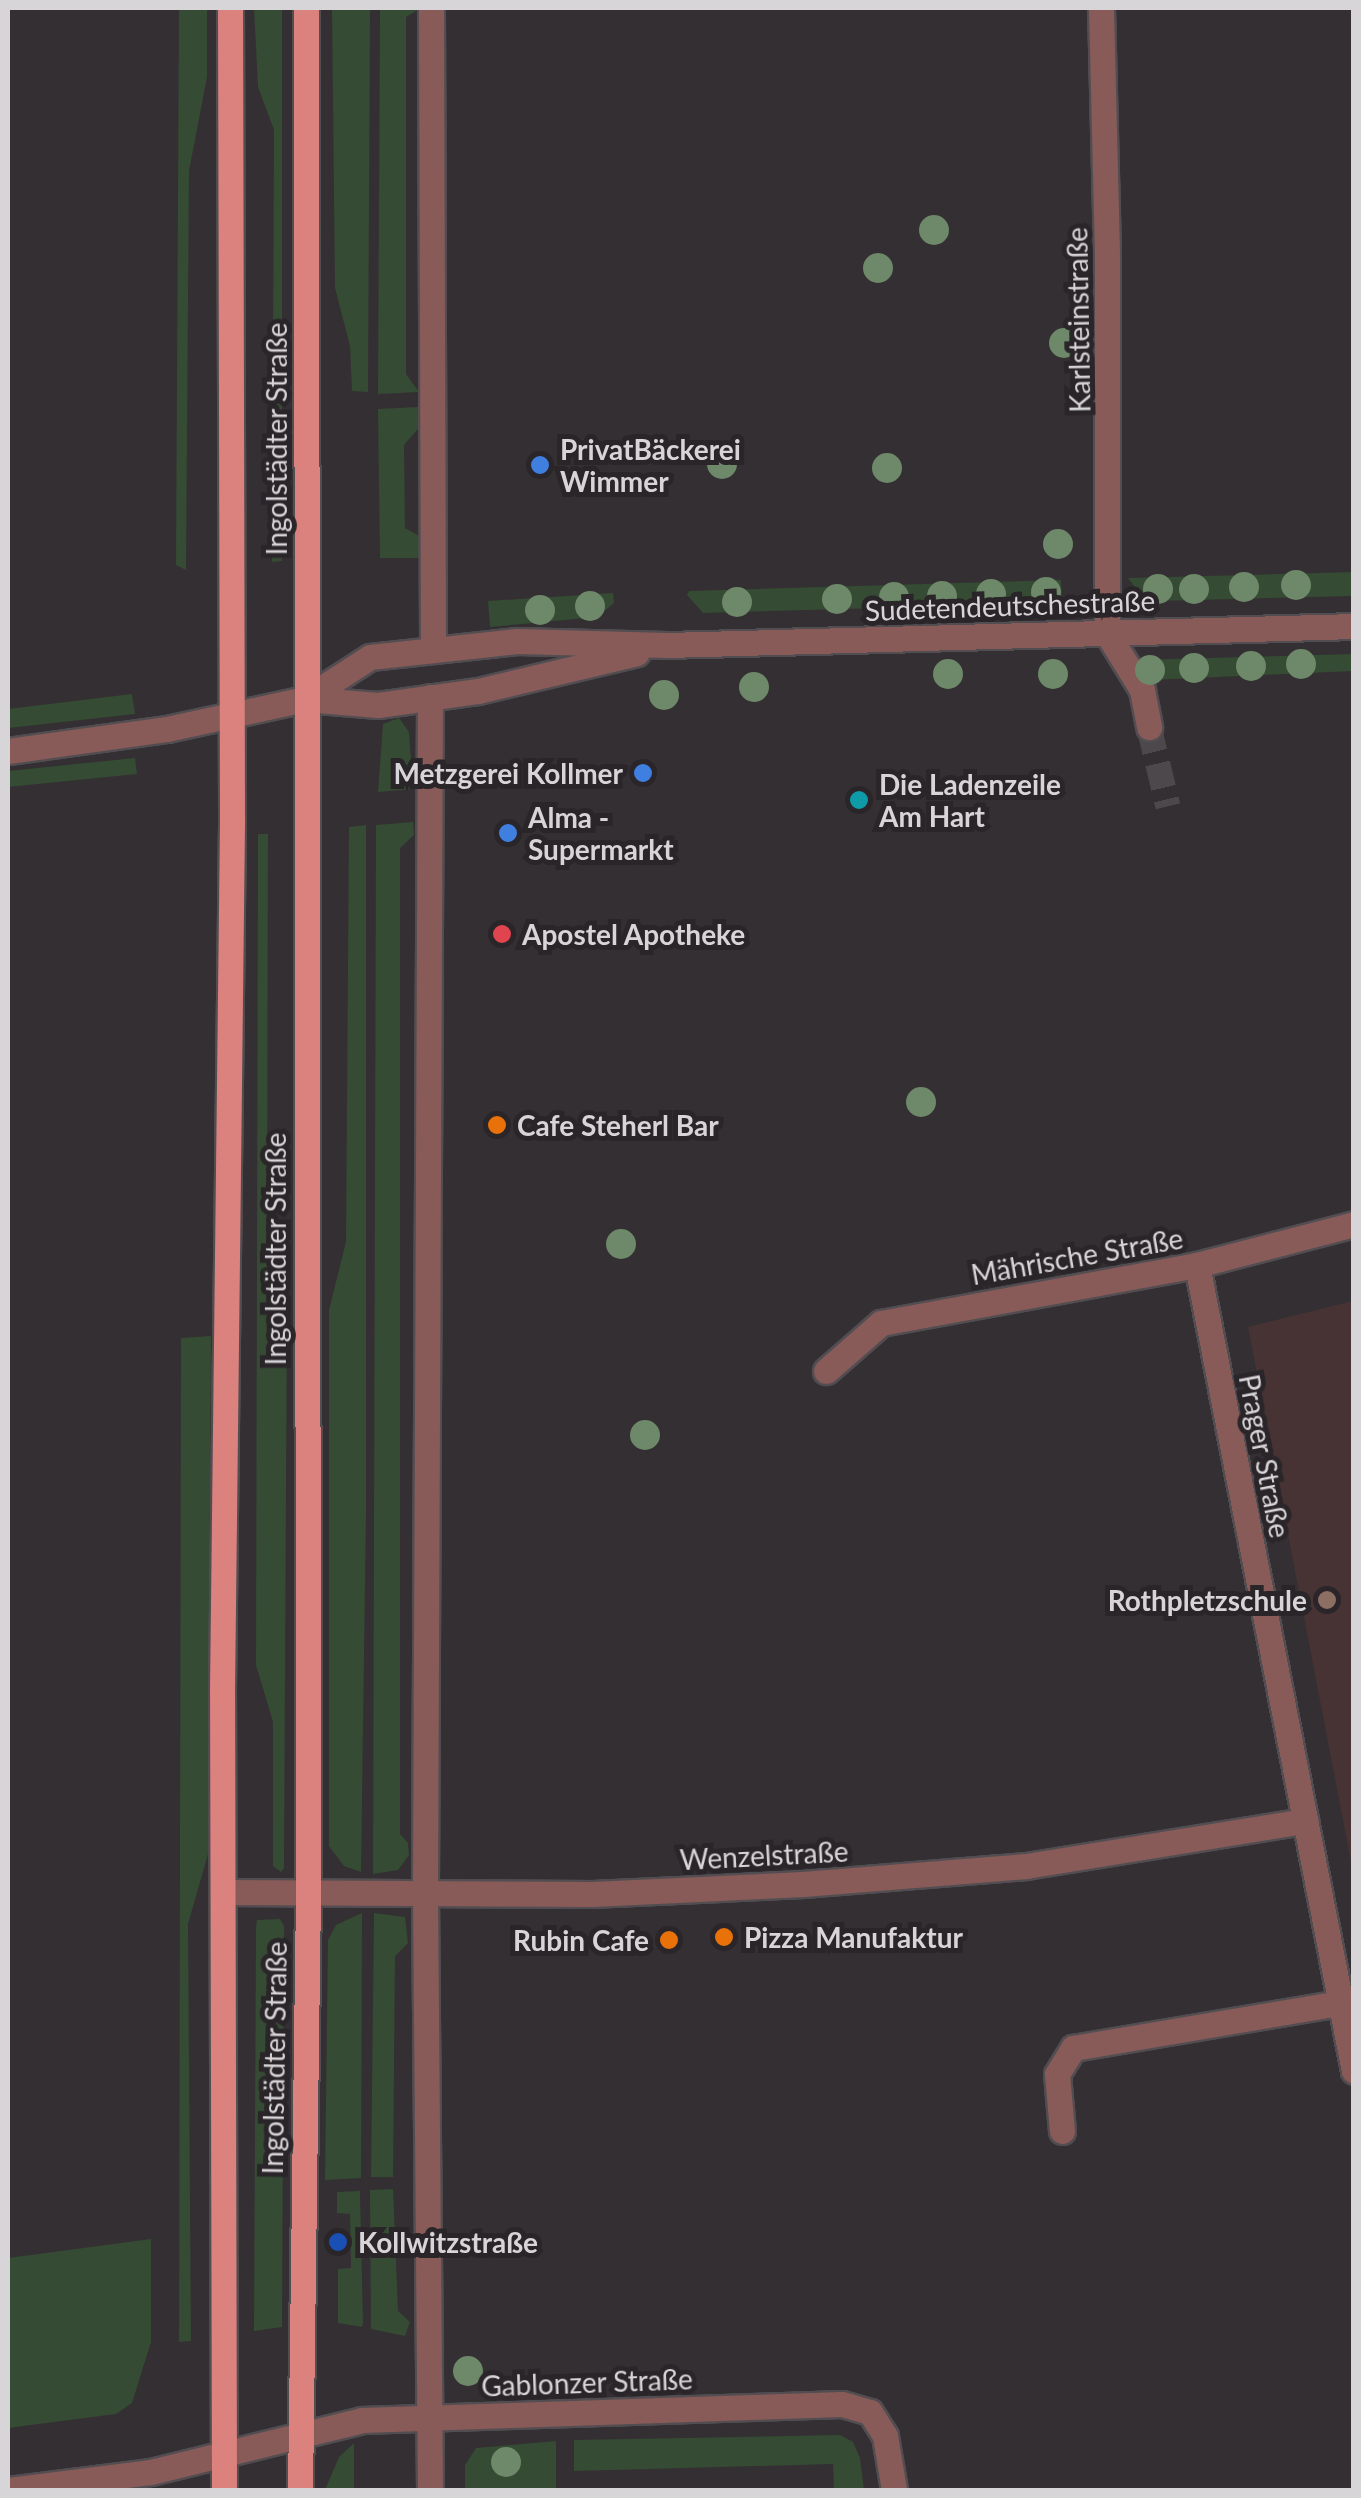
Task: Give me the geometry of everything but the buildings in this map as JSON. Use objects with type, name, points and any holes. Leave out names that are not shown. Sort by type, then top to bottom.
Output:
[{"type":"main road","name":"Ingolstädter Straße","points":[[224,2490],[223,1892],[232,716],[230,8]]},
{"type":"main road","name":"Ingolstädter Straße","points":[[300,2490],[301,2185],[308,1894],[306,8]]},
{"type":"street","points":[[431,8],[433,649]]},
{"type":"street","name":"Karlsteinstraße","points":[[1101,8],[1108,293],[1107,632]]},
{"type":"street","name":"Sudetendeutschestraße","points":[[305,699],[370,657],[517,642],[668,644],[1354,626]]},
{"type":"street","points":[[1107,632],[1142,690],[1149,727]]},
{"type":"street","name":"Sudetendeutschestraße","points":[[8,751],[232,716],[305,699],[370,705],[525,683],[668,644]]},
{"type":"street","points":[[430,697],[426,1894],[430,2490]]},
{"type":"street","name":"Mährische Straße","points":[[826,1371],[881,1323],[1197,1265],[1354,1224]]},
{"type":"street","name":"Prager Straße","points":[[1197,1265],[1354,2072]]},
{"type":"street","name":"Wenzelstraße","points":[[223,1892],[691,1890],[1008,1867],[1304,1820]]},
{"type":"street","points":[[1062,2130],[1057,2074],[1072,2048],[1340,2003]]},
{"type":"street","name":"Gablonzer Straße","points":[[225,2454],[357,2421],[842,2404],[870,2412],[884,2436],[894,2490]]},
{"type":"street","points":[[8,2490],[151,2472],[225,2454]]},
{"type":"shaded area","name":"Rothpletzschule","points":[[1354,1301],[1353,1872],[1248,1327]]},
{"type":"green space","points":[[179,8],[207,8],[207,77],[189,171],[186,570],[176,565]]},
{"type":"green space","points":[[254,8],[282,8],[282,561],[272,562],[274,130],[258,87]]},
{"type":"green space","points":[[332,8],[370,8],[368,392],[352,391],[350,346],[335,288]]},
{"type":"green space","points":[[380,8],[421,8],[406,17],[406,374],[419,392],[378,394]]},
{"type":"green space","points":[[418,407],[418,429],[404,445],[405,528],[419,536],[419,558],[380,558],[378,409]]},
{"type":"green space","points":[[1353,572],[1353,596],[1157,601],[1138,591],[1128,578]]},
{"type":"green space","points":[[1061,580],[1062,603],[703,613],[687,595],[689,591]]},
{"type":"green space","points":[[613,593],[614,603],[597,617],[490,627],[488,601]]},
{"type":"green space","points":[[1353,654],[1353,671],[1151,680],[1137,660]]},
{"type":"green space","points":[[132,694],[135,714],[8,728],[8,709]]},
{"type":"green space","points":[[399,718],[409,732],[413,789],[378,792],[383,724]]},
{"type":"green space","points":[[135,758],[137,774],[8,787],[8,771]]},
{"type":"green space","points":[[413,822],[414,835],[400,848],[400,1834],[408,1843],[409,1855],[398,1870],[373,1874],[376,825]]},
{"type":"green space","points":[[366,825],[366,1510],[361,1872],[344,1866],[329,1846],[329,1310],[346,1242],[349,827]]},
{"type":"green space","points":[[258,834],[268,834],[267,1226],[270,1258],[287,1299],[281,1872],[273,1866],[273,1722],[256,1665]]},
{"type":"green space","points":[[211,1336],[208,1854],[188,1924],[191,2341],[179,2342],[181,1338]]},
{"type":"green space","points":[[362,1913],[361,2178],[325,2180],[328,1940],[336,1925]]},
{"type":"green space","points":[[374,1913],[405,1917],[408,1943],[395,1956],[393,2177],[371,2177]]},
{"type":"green space","points":[[280,1919],[284,1926],[282,2327],[254,2331],[256,1928],[257,1920]]},
{"type":"green space","points":[[393,2189],[398,2311],[410,2322],[405,2336],[371,2329],[370,2190]]},
{"type":"green space","points":[[360,2191],[362,2327],[338,2323],[338,2269],[351,2268],[350,2214],[337,2213],[337,2192]]},
{"type":"green space","points":[[151,2239],[151,2342],[132,2403],[116,2414],[8,2428],[8,2258]]},
{"type":"green space","points":[[840,2435],[853,2442],[860,2458],[864,2490],[834,2490],[833,2464],[574,2471],[574,2440]]},
{"type":"green space","points":[[556,2441],[556,2490],[465,2490],[465,2465],[476,2448]]},
{"type":"green space","points":[[354,2443],[354,2490],[325,2490],[339,2457]]},
{"type":"tunnel","points":[[1149,727],[1168,806]]},
{"type":"place","name":"PrivatBäckerei Wimmer","points":[[540,465]]},
{"type":"place","name":"Metzgerei Kollmer","points":[[643,773]]},
{"type":"place","name":"Die Ladenzeile Am Hart","points":[[859,800]]},
{"type":"place","name":"Alma - Supermarkt","points":[[508,833]]},
{"type":"place","name":"Apostel Apotheke","points":[[502,934]]},
{"type":"place","name":"Cafe Steherl Bar","points":[[497,1125]]},
{"type":"place","name":"Rothpletzschule","points":[[1327,1600]]},
{"type":"place","name":"Pizza Manufaktur","points":[[724,1937]]},
{"type":"place","name":"Rubin Cafe","points":[[669,1940]]},
{"type":"place","name":"Kollwitzstraße","points":[[338,2242]]}]
